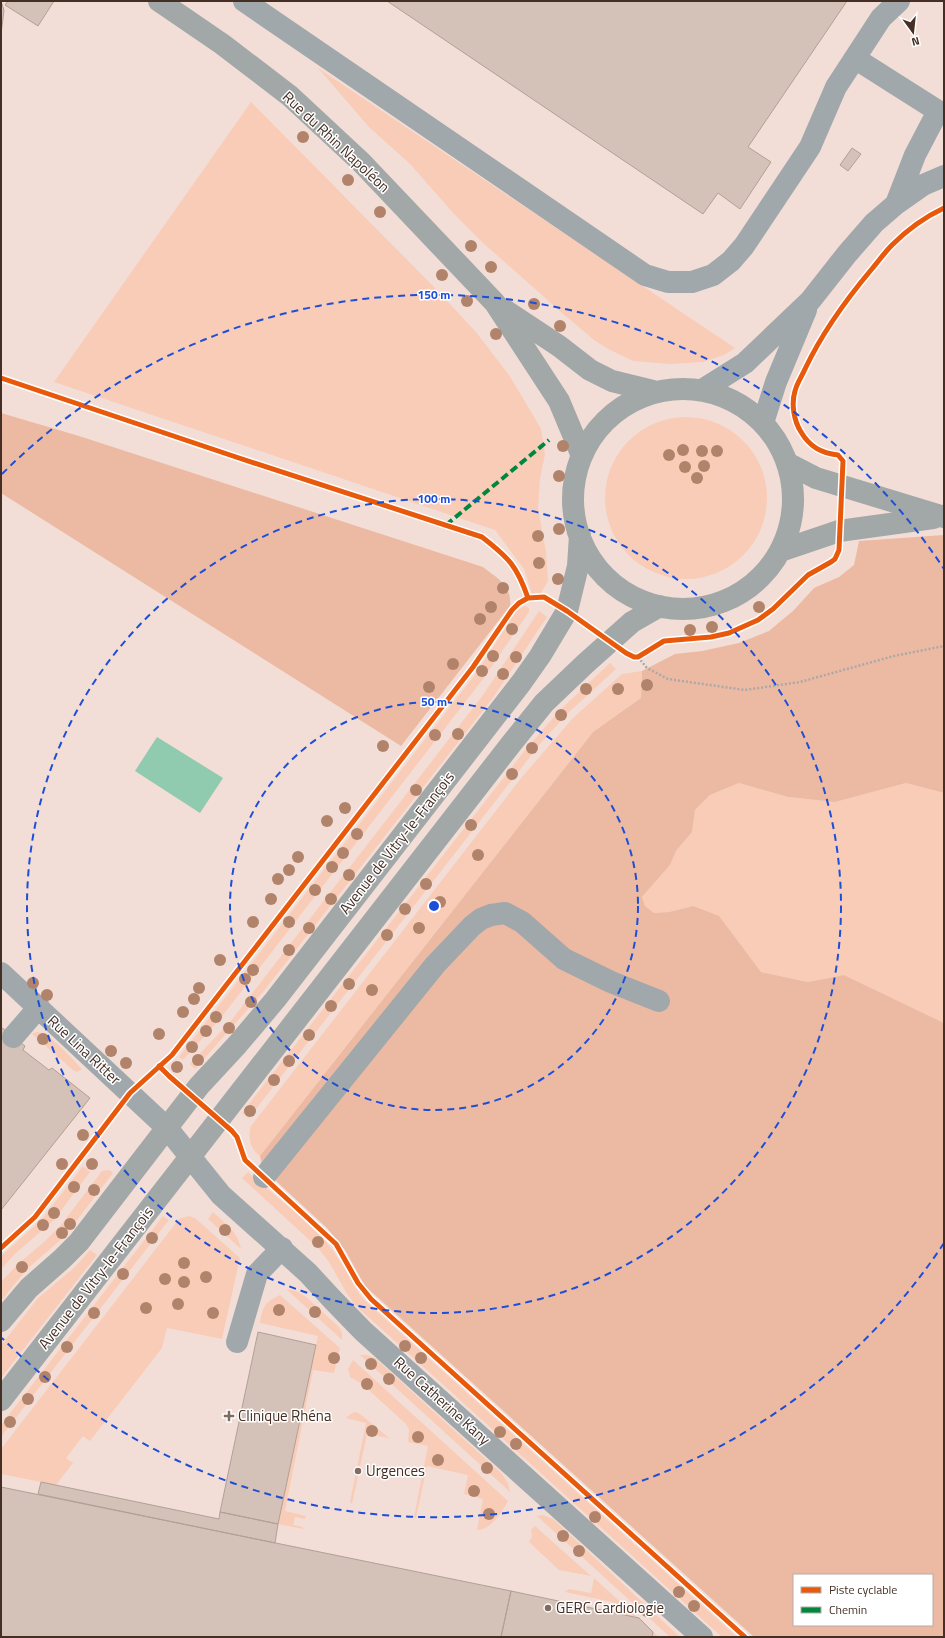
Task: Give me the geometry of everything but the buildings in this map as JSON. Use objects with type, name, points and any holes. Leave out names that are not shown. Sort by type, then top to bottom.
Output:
[{"type":"main road","name":"Rue du Rhin Napoléon","points":[[159,1],[222,44],[290,96],[361,162],[495,303],[559,401],[582,456]]},
{"type":"main road","name":"Rue du Rhin Napoléon","points":[[495,303],[559,346],[590,370],[612,381],[657,392]]},
{"type":"main road","points":[[687,388],[702,390],[736,402],[763,423],[778,442],[788,463],[791,477],[793,508],[787,537],[780,551],[770,566],[745,590],[713,604],[696,608],[660,606],[643,601],[631,595],[611,581],[598,568],[587,553],[575,520],[573,503],[577,471],[582,456],[593,436],[612,415],[626,405],[641,397],[657,392],[687,388]]},
{"type":"main road","points":[[788,463],[816,478],[942,517]]},
{"type":"main road","points":[[780,551],[839,531],[942,517]]},
{"type":"main road","name":"Avenue de Vitry-le-François","points":[[1,1321],[29,1288],[62,1259],[78,1242],[199,1086],[275,1000],[521,683],[567,611],[578,566],[580,535]]},
{"type":"main road","name":"Avenue de Vitry-le-François","points":[[1,1400],[510,744],[544,704],[586,663],[632,622],[660,606]]},
{"type":"street","points":[[244,1],[645,275],[668,282],[692,282],[713,275],[731,261],[744,246],[810,147],[836,87],[856,59],[881,18],[899,1]]},
{"type":"street","points":[[856,59],[942,109],[915,155],[896,204]]},
{"type":"street","points":[[702,390],[745,363],[810,301],[847,254],[874,223],[896,204],[923,185],[944,176]]},
{"type":"street","points":[[763,423],[776,382],[810,301]]},
{"type":"street","points":[[264,1177],[434,965],[472,926],[481,919],[491,915],[505,913],[522,922],[564,959],[611,982],[659,1001]]},
{"type":"street","name":"Rue Lina Ritter","points":[[1,973],[167,1128]]},
{"type":"street","points":[[13,1037],[39,1007]]},
{"type":"street","points":[[167,1128],[190,1156]]},
{"type":"street","name":"Rue Catherine Kany","points":[[190,1156],[221,1195],[282,1248],[364,1331],[702,1637]]},
{"type":"street","points":[[237,1342],[257,1274],[282,1248]]},
{"type":"path","points":[[638,657],[647,668],[668,679],[745,690],[800,682],[894,656],[944,646]]},
{"type":"shaded area","points":[[318,68],[735,348],[724,355],[703,362],[670,364],[633,361],[608,349],[594,340],[483,243],[454,214],[411,165],[369,127]]},
{"type":"shaded area","points":[[251,102],[433,286],[476,332],[509,375],[533,415],[541,429],[545,454],[540,479],[538,508],[546,552],[548,581],[541,593],[532,594],[524,569],[495,530],[54,382]]},
{"type":"shaded area","points":[[1,413],[79,436],[483,567],[503,583],[509,593],[510,606],[401,746],[1,493]]},
{"type":"shaded area","points":[[686,417],[717,423],[731,431],[743,441],[753,453],[761,467],[767,498],[761,529],[753,543],[743,555],[731,565],[717,573],[686,579],[655,573],[641,565],[629,555],[619,543],[611,529],[605,498],[611,467],[619,453],[629,441],[641,431],[655,423]]},
{"type":"shaded area","points":[[944,535],[944,793],[906,783],[835,802],[788,797],[739,783],[710,795],[695,810],[692,832],[676,851],[670,865],[642,897],[645,906],[654,913],[669,912],[693,906],[719,916],[761,972],[808,982],[844,975],[944,1023],[944,1637],[754,1637],[365,1286],[345,1250],[327,1228],[263,1169],[260,1156],[593,732],[641,698],[642,671],[675,654],[702,651],[739,643],[769,631],[793,611],[814,588],[839,577],[854,565],[859,541]]},
{"type":"shaded area","points":[[525,606],[529,608],[529,612],[483,679],[220,1019],[183,1060],[179,1057],[477,672],[513,616],[519,609]]},
{"type":"shaded area","points":[[539,611],[547,617],[492,699],[263,992],[195,1069],[190,1064],[230,1022],[483,695]]},
{"type":"shaded area","points":[[610,663],[616,669],[567,714],[540,744],[249,1118],[242,1113],[526,749],[559,711]]},
{"type":"shaded area","points":[[642,671],[641,698],[593,732],[260,1156],[252,1147],[249,1134],[251,1126],[522,777],[573,718],[622,674]]},
{"type":"shaded area","points":[[157,737],[223,778],[200,813],[135,771]]},
{"type":"shaded area","points":[[739,783],[788,797],[835,802],[906,783],[944,793],[944,1023],[844,975],[808,982],[761,972],[742,948],[693,906],[669,912],[654,913],[645,906],[642,897],[670,865],[676,851],[692,832],[695,810],[710,795]]},
{"type":"shaded area","points":[[36,1032],[47,1036],[54,1041],[82,1069],[77,1072],[74,1071],[32,1034]]},
{"type":"shaded area","points":[[83,1166],[90,1172],[54,1220],[16,1253],[1,1269],[1,1256],[42,1219]]},
{"type":"shaded area","points":[[109,1170],[113,1173],[64,1237],[27,1269],[1,1301],[1,1282],[19,1263],[43,1243],[61,1225],[102,1171]]},
{"type":"shaded area","points":[[248,1172],[324,1240],[335,1253],[363,1299],[737,1637],[722,1637],[355,1305],[329,1262],[318,1248],[242,1178]]},
{"type":"shaded area","points":[[213,1212],[227,1224],[234,1233],[241,1249],[208,1219]]},
{"type":"shaded area","points":[[163,1216],[169,1220],[1,1437],[1,1425]]},
{"type":"shaded area","points":[[189,1216],[195,1218],[240,1258],[222,1339],[167,1328],[162,1348],[90,1441],[83,1436],[66,1458],[73,1463],[56,1485],[1,1474],[1,1449],[179,1219]]},
{"type":"shaded area","points":[[90,1250],[97,1255],[1,1378],[2,1344],[38,1298],[75,1267]]},
{"type":"shaded area","points":[[286,1289],[296,1291],[306,1297],[339,1327],[342,1333],[342,1340]]},
{"type":"shaded area","points":[[280,1295],[340,1348],[334,1373],[313,1370],[285,1511],[306,1516],[305,1519],[295,1517],[293,1525],[303,1527],[303,1529],[278,1524],[318,1336],[260,1323],[263,1309],[267,1303]]},
{"type":"shaded area","points":[[360,1355],[367,1355],[375,1358],[502,1474],[508,1483],[510,1492]]},
{"type":"shaded area","points":[[353,1360],[508,1501],[496,1520],[487,1527],[477,1530],[483,1499],[464,1494],[468,1475],[427,1466],[416,1518],[414,1517],[428,1446],[408,1442],[409,1429],[405,1423],[362,1384],[350,1377],[348,1369]]},
{"type":"shaded area","points":[[356,1412],[389,1438],[367,1434],[352,1504],[350,1502],[366,1423],[346,1418],[352,1413]]},
{"type":"shaded area","points":[[543,1515],[553,1519],[680,1637],[670,1637],[537,1516]]},
{"type":"shaded area","points":[[535,1526],[591,1576],[559,1570],[529,1542],[532,1536],[531,1530]]},
{"type":"shaded area","points":[[594,1578],[659,1637],[650,1637],[612,1602],[565,1592],[569,1589],[591,1593]]},
{"type":"marked path","points":[[446,525],[549,440]]},
{"type":"cycle path","points":[[1,1248],[35,1217],[130,1093],[172,1055],[473,667],[512,610],[519,603],[528,598],[544,597],[567,611],[626,653],[634,657],[638,657],[664,641],[711,637],[729,633],[758,620],[773,609],[808,575],[835,559],[839,550],[843,461],[838,455],[826,453],[816,448],[804,437],[797,423],[794,412],[793,401],[796,388],[819,343],[835,318],[852,293],[884,254],[910,229],[930,215],[944,208]]},
{"type":"cycle path","points":[[1,378],[236,457],[482,537],[511,563],[520,578],[528,598]]},
{"type":"cycle path","points":[[159,1066],[232,1131],[237,1137],[245,1160],[336,1244],[358,1283],[371,1299],[745,1637]]},
{"type":"place","name":"Clinique Rhéna","points":[[229,1416]]},
{"type":"place","name":"Urgences","points":[[358,1471]]},
{"type":"place","name":"GERC Cardiologie","points":[[548,1608]]}]
